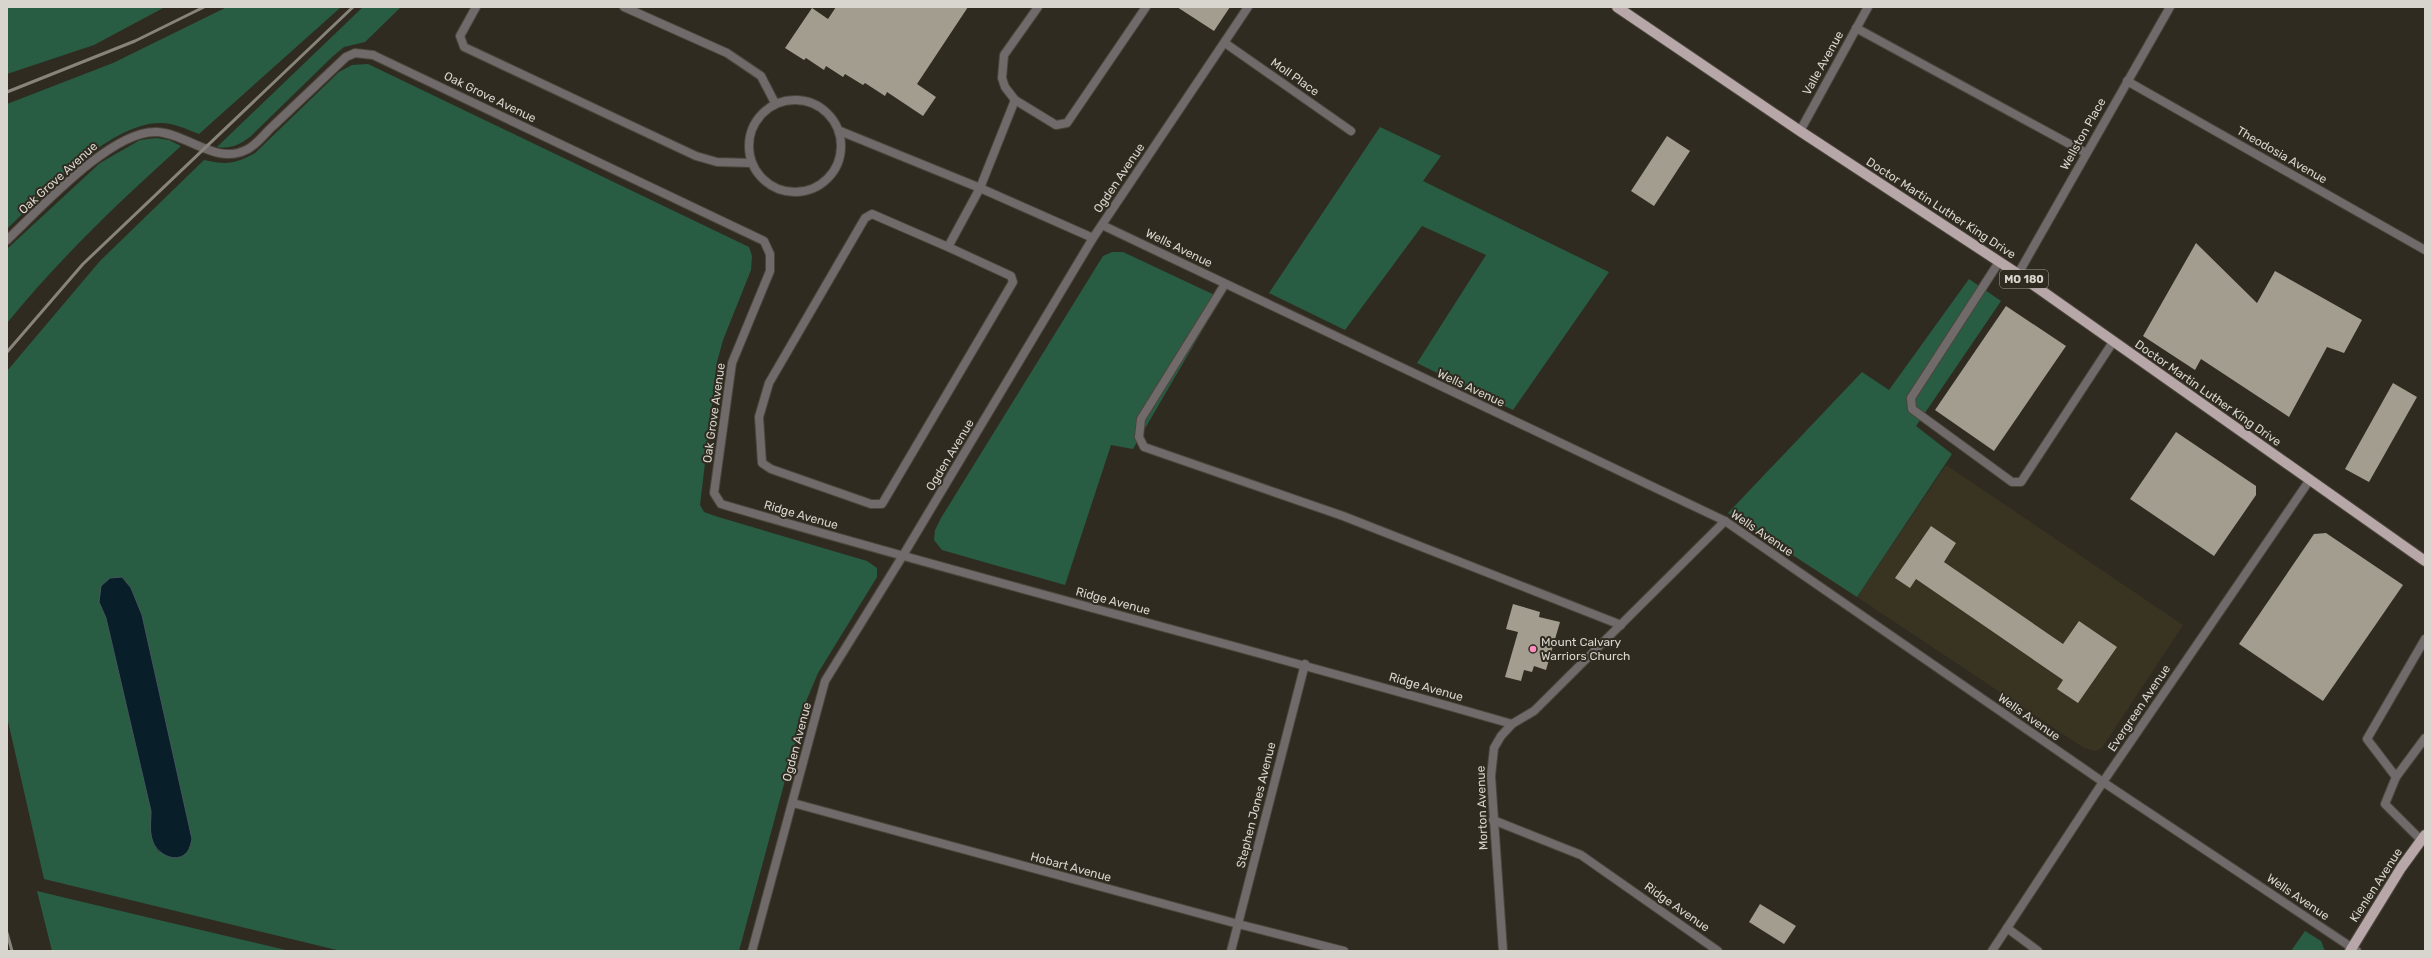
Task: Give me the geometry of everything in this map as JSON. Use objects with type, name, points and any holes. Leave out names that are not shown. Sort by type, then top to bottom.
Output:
[{"type":"main road","name":"Doctor Martin Luther King Drive","points":[[1616,7],[1800,131],[2018,274],[2425,561]]},
{"type":"main road","name":"Kienlen Avenue","points":[[2353,950],[2423,837]]},
{"type":"street","points":[[476,7],[460,36],[464,47],[696,156],[717,162],[752,163]]},
{"type":"street","points":[[624,7],[727,53],[761,76],[775,104]]},
{"type":"street","points":[[1038,7],[1004,55],[1002,78],[1005,87],[1015,100],[1056,125],[1067,123],[1146,7]]},
{"type":"street","name":"Ogden Avenue","points":[[752,951],[825,681],[902,557],[1093,238],[1248,7]]},
{"type":"street","name":"Valle Avenue","points":[[1800,131],[1868,7]]},
{"type":"street","name":"Wellston Place","points":[[2018,274],[2170,7]]},
{"type":"street","points":[[1856,28],[2086,153]]},
{"type":"street","name":"Moll Place","points":[[1225,43],[1351,131]]},
{"type":"street","name":"Oak Grove Avenue","points":[[7,240],[89,163],[107,149],[135,136],[156,131],[179,135],[222,155],[247,150],[346,57],[355,53],[373,54],[764,242],[770,254],[770,272],[732,363],[714,493]]},
{"type":"street","name":"Theodosia Avenue","points":[[2127,81],[2425,250]]},
{"type":"street","points":[[790,99],[806,100],[820,106],[832,117],[840,131],[842,146],[840,161],[832,174],[822,184],[808,191],[793,192],[778,190],[766,182],[755,171],[748,141],[752,126],[762,113],[775,104],[790,99]]},
{"type":"street","points":[[948,247],[980,188],[1015,100]]},
{"type":"street","points":[[840,131],[980,188],[1093,238]]},
{"type":"street","points":[[872,214],[948,247],[1011,276],[1012,282],[882,504],[864,501],[771,469],[762,463],[760,417],[769,383],[864,218],[872,214]]},
{"type":"street","name":"Wells Avenue","points":[[1102,225],[1725,522],[2103,782],[2353,950]]},
{"type":"street","points":[[1999,262],[1911,398],[1912,408],[2012,482],[2021,482],[2113,342]]},
{"type":"street","points":[[1225,284],[1141,419],[1139,437],[1144,447],[1343,516],[1621,625]]},
{"type":"street","name":"Evergreen Avenue","points":[[1992,951],[2103,782],[2310,481]]},
{"type":"street","name":"Ridge Avenue","points":[[714,493],[721,504],[902,557],[1305,664],[1512,724]]},
{"type":"street","name":"Morton Avenue","points":[[1503,951],[1493,820],[1491,763],[1494,748],[1512,724],[1534,712],[1725,522]]},
{"type":"street","points":[[2396,777],[2367,739],[2425,639]]},
{"type":"street","name":"Stephen Jones Avenue","points":[[1231,951],[1305,664]]},
{"type":"street","points":[[2423,837],[2385,804],[2396,777],[2425,738]]},
{"type":"street","name":"Hobart Avenue","points":[[793,803],[1238,924],[1344,951]]},
{"type":"street","name":"Ridge Avenue","points":[[1493,820],[1581,855],[1718,951]]},
{"type":"street","points":[[2007,928],[2038,951]]},
{"type":"shaded area","points":[[1946,465],[2183,625],[2102,748],[2095,751],[2084,748],[1857,597]]},
{"type":"green space","points":[[7,7],[165,7],[94,45],[7,74]]},
{"type":"green space","points":[[227,7],[341,7],[199,134],[175,125],[161,123],[141,126],[120,134],[99,147],[78,163],[7,229],[7,104],[113,63]]},
{"type":"green space","points":[[363,7],[401,7],[365,42],[344,47],[332,57],[250,137],[235,146],[217,147]]},
{"type":"green space","points":[[368,64],[749,247],[752,256],[751,270],[723,340],[717,362],[700,505],[704,512],[715,516],[867,561],[877,568],[877,577],[818,673],[807,699],[739,951],[341,951],[44,879],[7,717],[7,371],[100,261],[204,160],[225,163],[242,159],[255,153],[339,72],[352,65]],"holes":[[[122,577],[131,588],[159,853],[153,838],[151,828],[151,811],[106,618],[99,602],[110,578]]]},
{"type":"green space","points":[[1380,127],[1441,156],[1423,181],[1609,272],[1513,410],[1417,363],[1486,255],[1422,226],[1345,330],[1269,293]]},
{"type":"green space","points":[[156,138],[169,140],[181,146],[135,188],[69,253],[7,323],[7,249],[100,163],[140,140]]},
{"type":"green space","points":[[1112,252],[1123,252],[1221,298],[1133,449],[1111,445],[1065,585],[942,550],[934,540],[935,530],[941,518],[1103,256]]},
{"type":"green space","points":[[1969,279],[2001,301],[1916,426],[1952,454],[1857,597],[1728,513],[1862,372],[1889,390]]},
{"type":"green space","points":[[37,891],[66,898],[290,951],[52,951]]},
{"type":"green space","points":[[2305,931],[2321,941],[2325,951],[2291,951]]},
{"type":"water","points":[[122,577],[131,588],[142,615],[192,839],[188,851],[184,855],[174,858],[169,857],[159,851],[153,842],[150,827],[151,811],[106,618],[99,602],[101,586],[110,578]]},
{"type":"building","points":[[836,7],[968,7],[917,84],[936,97],[923,116],[887,92],[885,96],[865,83],[863,85],[845,74],[843,77],[826,66],[824,70],[806,58],[804,60],[785,48],[812,8],[828,19]]},
{"type":"building","points":[[1177,7],[1230,7],[1214,31]]},
{"type":"building","points":[[1667,136],[1690,151],[1654,206],[1631,191]]},
{"type":"building","points":[[2196,243],[2257,303],[2275,271],[2362,320],[2344,353],[2327,347],[2289,417],[2201,359],[2195,370],[2143,336]]},
{"type":"building","points":[[2006,306],[2066,346],[1994,451],[1935,410]]},
{"type":"building","points":[[2393,383],[2417,397],[2369,482],[2345,469]]},
{"type":"building","points":[[2176,432],[2256,486],[2256,495],[2214,556],[2130,499]]},
{"type":"building","points":[[1931,526],[1956,543],[1944,562],[2063,644],[2079,621],[2117,647],[2078,703],[2057,689],[2063,680],[1916,579],[1910,588],[1895,578]]},
{"type":"building","points":[[2326,533],[2403,585],[2323,701],[2239,644],[2314,534]]},
{"type":"building","name":"Mount Calvary Warriors Church","points":[[1513,604],[1540,612],[1539,617],[1560,622],[1546,670],[1534,666],[1532,672],[1524,670],[1521,681],[1505,677],[1518,632],[1506,629]]},
{"type":"building","points":[[1760,904],[1796,926],[1784,944],[1749,922]]},
{"type":"railway","points":[[7,92],[135,41],[204,7]]},
{"type":"railway","points":[[7,352],[83,264],[353,7]]},
{"type":"railway","points":[[7,933],[12,951]]},
{"type":"place","name":"Mount Calvary Warriors Church","points":[[1533,649]]}]
